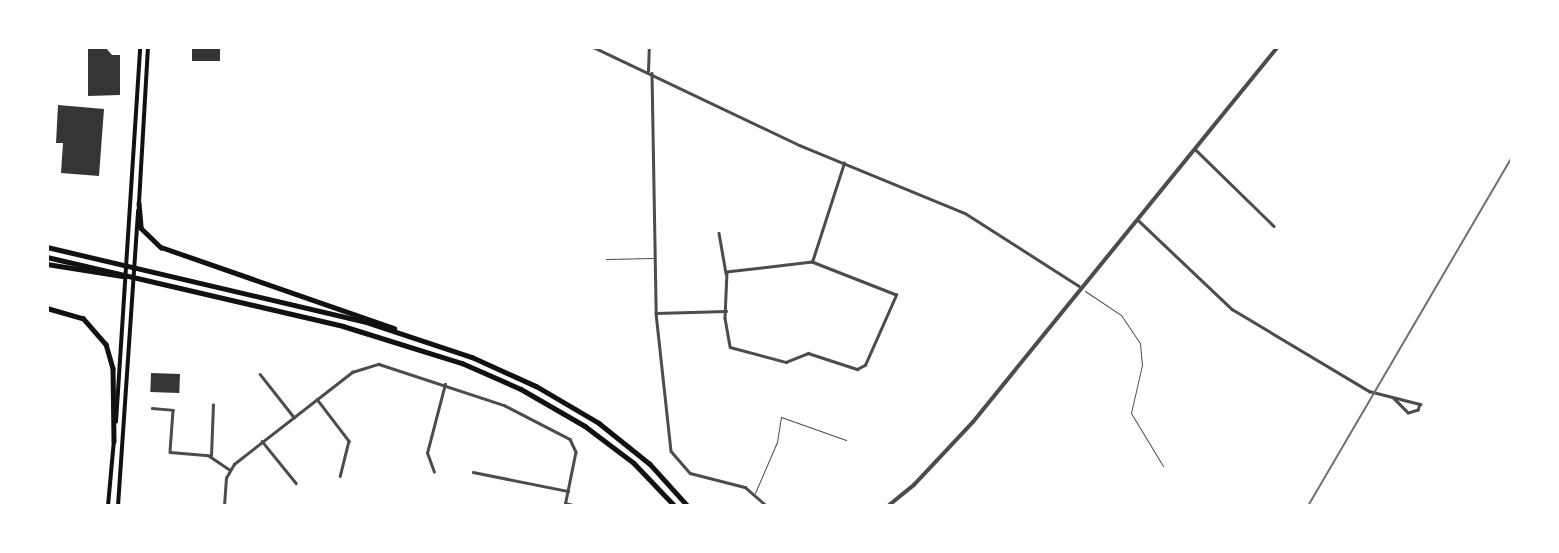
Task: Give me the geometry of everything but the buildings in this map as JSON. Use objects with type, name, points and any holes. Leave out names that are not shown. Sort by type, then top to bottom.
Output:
[{"type":"highway","points":[[139,203],[141,228],[161,247],[378,320],[401,332]]},
{"type":"highway","points":[[47,247],[401,332],[488,363],[569,404],[636,452],[688,506]]},
{"type":"highway","points":[[47,257],[365,332],[488,374],[595,433],[634,463],[675,506]]},
{"type":"highway","points":[[47,264],[127,276]]},
{"type":"highway","points":[[47,308],[83,318],[106,344],[113,368],[114,441]]},
{"type":"main road","points":[[108,506],[140,47]]},
{"type":"main road","points":[[118,506],[148,47]]},
{"type":"street","points":[[593,47],[844,163],[965,213],[1079,286]]},
{"type":"street","points":[[649,47],[656,313],[674,458],[693,475],[755,493],[767,506]]},
{"type":"street","points":[[888,506],[969,427],[1079,286],[1138,219],[1278,47]]},
{"type":"street","points":[[1195,149],[1274,226]]},
{"type":"street","points":[[811,262],[822,237],[844,163]]},
{"type":"street","points":[[1138,219],[1232,309],[1365,388],[1394,399],[1420,404],[1418,410],[1408,414],[1394,399]]},
{"type":"street","points":[[719,233],[726,273],[726,341],[732,348],[786,362],[808,353],[863,368],[896,295],[811,262],[726,273]]},
{"type":"street","points":[[656,313],[727,311]]},
{"type":"street","points":[[224,506],[229,469],[352,372],[374,365],[393,366],[513,408],[572,440],[576,452],[565,504],[577,506]]},
{"type":"street","points":[[260,374],[294,416]]},
{"type":"street","points":[[434,472],[427,453],[445,384]]},
{"type":"street","points":[[317,399],[349,441],[340,476]]},
{"type":"street","points":[[211,456],[214,405]]},
{"type":"street","points":[[152,408],[173,410],[170,452],[211,456],[229,469]]},
{"type":"street","points":[[262,441],[296,483]]},
{"type":"street","points":[[473,472],[568,491]]},
{"type":"lane","points":[[606,259],[655,258]]},
{"type":"lane","points":[[1079,286],[1121,315],[1140,343],[1142,365],[1131,413],[1163,466]]},
{"type":"lane","points":[[755,493],[777,442],[781,417],[846,440]]},
{"type":"tram line","points":[[1308,506],[1512,157]]}]
